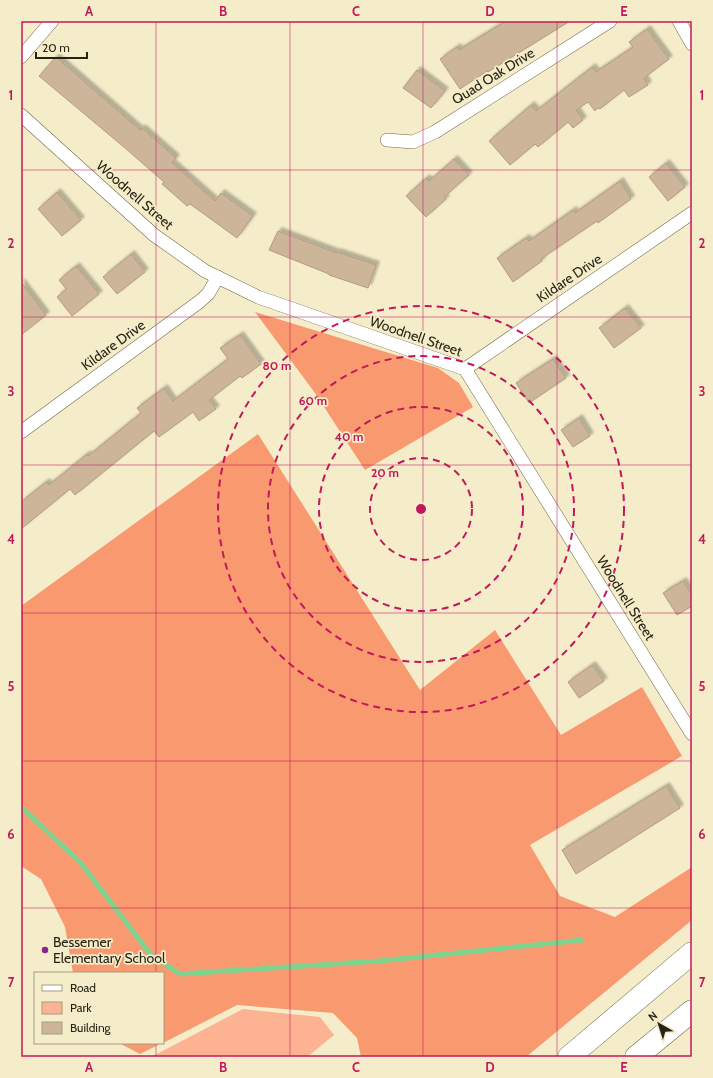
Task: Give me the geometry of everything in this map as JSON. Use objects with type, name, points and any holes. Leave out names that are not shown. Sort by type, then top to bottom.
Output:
[{"type":"highway","points":[[569,1057],[692,953]]},
{"type":"highway","points":[[636,1057],[692,1011]]},
{"type":"street","points":[[21,57],[52,21]]},
{"type":"street","name":"Quad Oak Drive","points":[[387,140],[413,142],[435,132],[610,21]]},
{"type":"street","points":[[679,21],[692,44]]},
{"type":"street","name":"Woodnell Street","points":[[21,115],[154,235],[205,271],[258,297],[465,369],[692,734]]},
{"type":"street","name":"Kildare Drive","points":[[465,369],[692,214]]},
{"type":"street","name":"Kildare Drive","points":[[21,432],[199,302],[208,294],[218,277]]},
{"type":"green space","points":[[243,1009],[320,1017],[334,1035],[307,1057],[151,1057]]},
{"type":"shaded area","points":[[255,312],[438,368],[459,383],[473,407],[365,470],[315,393]]},
{"type":"shaded area","points":[[258,434],[420,690],[495,630],[561,735],[642,687],[682,756],[530,845],[560,896],[615,917],[692,867],[692,920],[526,1057],[361,1057],[357,1038],[333,1013],[237,1005],[164,1042],[164,972],[73,972],[65,927],[41,879],[21,866],[21,606]]},
{"type":"shaded area","points":[[121,1044],[160,1044],[140,1054]]},
{"type":"building","points":[[506,21],[570,21],[460,89],[440,59],[457,47],[459,50]]},
{"type":"building","points":[[647,29],[669,59],[644,78],[648,85],[629,97],[624,90],[600,109],[598,108],[595,111],[588,102],[576,110],[583,120],[573,128],[568,122],[538,147],[535,144],[510,165],[489,141],[531,105],[536,111],[592,67],[596,72],[633,47],[629,42]]},
{"type":"building","points":[[56,57],[140,130],[142,128],[176,158],[172,163],[215,201],[221,193],[253,216],[237,238],[190,204],[187,206],[162,184],[164,182],[39,76]]},
{"type":"building","points":[[417,70],[445,91],[431,108],[403,88]]},
{"type":"building","points":[[454,159],[469,175],[444,197],[446,199],[426,217],[406,196],[426,178],[429,181]]},
{"type":"building","points":[[666,163],[685,187],[668,201],[649,177]]},
{"type":"building","points":[[620,181],[631,199],[598,223],[597,221],[541,259],[542,261],[513,282],[497,258],[526,238],[529,241],[573,210],[575,213]]},
{"type":"building","points":[[57,192],[81,220],[62,236],[38,209]]},
{"type":"building","points":[[278,231],[337,253],[376,265],[368,288],[329,275],[269,250]]},
{"type":"building","points":[[131,254],[145,272],[117,294],[103,277]]},
{"type":"building","points":[[76,266],[99,294],[72,316],[57,297],[66,289],[59,280]]},
{"type":"building","points":[[21,282],[46,315],[21,335]]},
{"type":"building","points":[[625,308],[641,328],[614,348],[599,328]]},
{"type":"building","points":[[240,335],[261,364],[242,378],[240,376],[209,400],[216,409],[199,421],[193,412],[159,437],[154,431],[75,495],[70,489],[21,529],[21,502],[46,482],[49,485],[87,454],[88,456],[141,413],[137,408],[164,388],[173,401],[228,359],[220,348]]},
{"type":"building","points":[[553,359],[566,378],[529,403],[516,383]]},
{"type":"building","points":[[579,418],[590,436],[573,447],[561,430]]},
{"type":"building","points":[[683,581],[692,595],[692,606],[677,615],[663,593]]},
{"type":"building","points":[[592,665],[604,681],[579,698],[568,682]]},
{"type":"building","points":[[666,786],[680,808],[576,874],[562,850]]},
{"type":"waterway","points":[[21,807],[80,862],[151,955],[180,974],[379,961],[582,940]]},
{"type":"place","name":"Bessemer Elementary School","points":[[45,950]]}]
